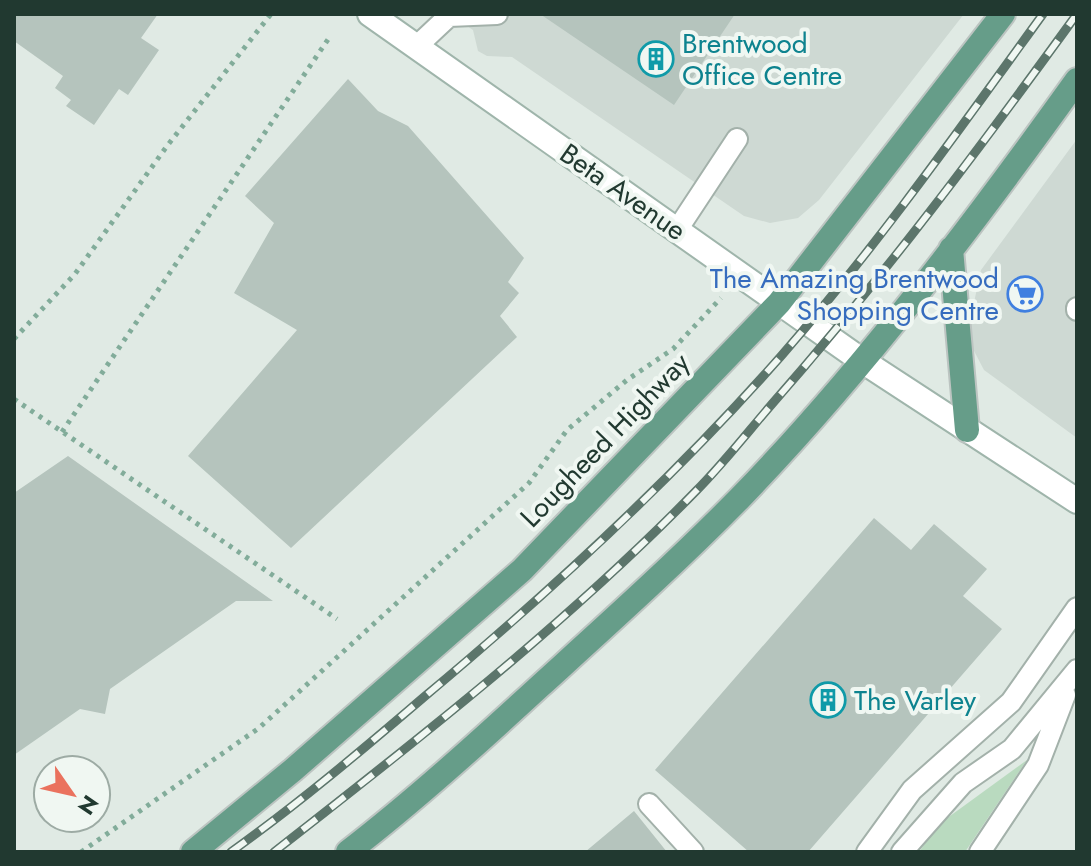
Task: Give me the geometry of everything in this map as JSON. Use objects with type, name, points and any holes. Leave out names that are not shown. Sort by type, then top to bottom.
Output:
[{"type":"main road","name":"Lougheed Highway","points":[[193,852],[293,770],[522,570],[779,303],[1003,14]]},
{"type":"main road","points":[[348,852],[508,715],[654,583],[739,499],[861,360],[951,249],[1077,80]]},
{"type":"main road","points":[[951,249],[967,430]]},
{"type":"street","name":"Beta Avenue","points":[[370,14],[861,360],[1077,501]]},
{"type":"lane","points":[[416,47],[449,16],[497,14]]},
{"type":"lane","points":[[677,230],[737,139]]},
{"type":"lane","points":[[867,852],[912,790],[1011,702],[1077,608]]},
{"type":"lane","points":[[902,852],[963,783],[1012,749],[1074,674]]},
{"type":"lane","points":[[980,852],[1038,765],[1074,674]]},
{"type":"lane","points":[[649,804],[693,852]]},
{"type":"path","points":[[14,339],[75,274],[167,146],[271,14]]},
{"type":"path","points":[[62,432],[329,38]]},
{"type":"path","points":[[81,852],[259,728],[529,483],[567,430],[627,380],[673,349]]},
{"type":"path","points":[[14,399],[337,619]]},
{"type":"shaded area","points":[[449,14],[964,14],[819,200],[798,218],[770,223],[744,216],[512,57],[487,56],[478,51],[473,30]]},
{"type":"shaded area","name":"The Amazing Brentwood Shopping Centre","points":[[1077,139],[1077,438],[984,370],[973,349],[970,321],[981,270]]},
{"type":"green space","points":[[1027,760],[965,852],[919,852],[939,824]]},
{"type":"building","points":[[14,14],[158,14],[141,38],[159,50],[128,95],[119,89],[94,125],[66,106],[71,100],[55,88],[63,76],[14,41]]},
{"type":"building","name":"Brentwood Office Centre","points":[[540,14],[735,14],[674,105]]},
{"type":"building","points":[[348,79],[378,111],[408,126],[524,258],[508,282],[519,293],[500,316],[517,337],[291,548],[188,456],[297,330],[234,293],[274,223],[245,196]]},
{"type":"building","points":[[68,456],[273,601],[236,601],[110,689],[105,714],[80,709],[14,755],[14,493]]},
{"type":"building","name":"The Varley","points":[[874,518],[911,550],[934,524],[987,569],[963,596],[1002,629],[808,852],[749,852],[655,770]]},
{"type":"building","points":[[634,811],[667,852],[585,852]]},
{"type":"railway","points":[[231,852],[329,777],[518,616],[610,533],[698,446],[782,355],[851,272],[1043,14]]},
{"type":"railway","points":[[274,852],[437,723],[544,633],[647,540],[706,481],[891,261],[1077,14]]},
{"type":"place","name":"Brentwood Office Centre","points":[[656,59]]},
{"type":"place","name":"The Amazing Brentwood Shopping Centre","points":[[1025,294]]},
{"type":"place","name":"The Varley","points":[[828,700]]}]
